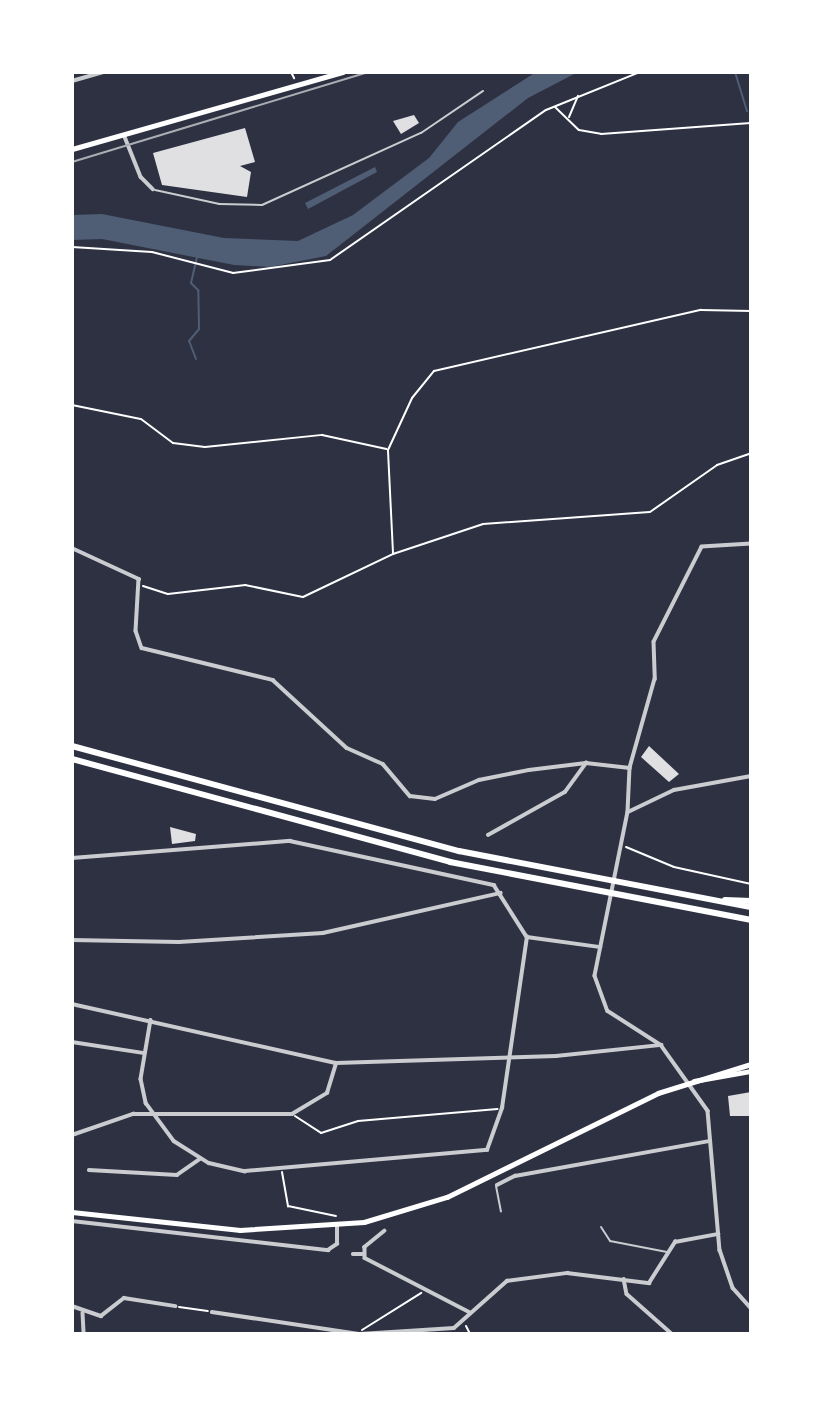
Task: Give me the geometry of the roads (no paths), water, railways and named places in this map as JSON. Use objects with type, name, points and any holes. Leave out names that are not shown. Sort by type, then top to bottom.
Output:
[{"type":"highway","points":[[72,746],[459,851],[751,908]]},
{"type":"highway","points":[[72,759],[450,862],[751,920]]},
{"type":"highway","points":[[697,898],[751,901]]},
{"type":"main road","points":[[72,149],[125,137],[343,72]]},
{"type":"main road","points":[[72,1212],[240,1230],[337,1226],[447,1197],[690,1081],[751,1064]]},
{"type":"main road","points":[[690,1081],[751,1072]]},
{"type":"street","points":[[72,81],[104,72]]},
{"type":"street","points":[[125,137],[141,177],[153,189]]},
{"type":"street","points":[[751,544],[702,547],[654,642],[655,679],[629,768],[628,812],[595,976],[602,1002],[662,1045],[690,1081],[708,1111],[718,1234],[729,1277],[751,1308]]},
{"type":"street","points":[[72,548],[131,571],[143,586],[136,631],[142,648],[273,680],[347,748],[383,764],[410,796],[435,799],[479,780],[586,763],[629,768]]},
{"type":"street","points":[[488,835],[565,792],[586,763]]},
{"type":"street","points":[[628,812],[674,790],[751,776]]},
{"type":"street","points":[[72,858],[290,841],[494,885],[527,937],[494,1141],[477,1150],[233,1170],[200,1159],[174,1141],[155,1114],[142,1086],[144,1053],[151,1020]]},
{"type":"street","points":[[72,940],[262,935],[362,928],[501,893]]},
{"type":"street","points":[[527,937],[600,947]]},
{"type":"street","points":[[72,1004],[336,1063],[508,1059],[662,1045]]},
{"type":"street","points":[[72,1042],[144,1053]]},
{"type":"street","points":[[72,1135],[113,1117],[155,1114],[292,1114],[323,1098],[336,1063]]},
{"type":"street","points":[[496,1185],[515,1176],[710,1141]]},
{"type":"street","points":[[89,1170],[177,1175],[200,1159]]},
{"type":"street","points":[[72,1221],[328,1250],[337,1244],[337,1226]]},
{"type":"street","points":[[362,1254],[385,1231]]},
{"type":"street","points":[[212,1312],[360,1334],[463,1322],[469,1312],[498,1285],[520,1278],[588,1274],[653,1282],[668,1252],[681,1238],[718,1234]]},
{"type":"street","points":[[353,1254],[362,1254],[469,1312]]},
{"type":"street","points":[[624,1279],[627,1294],[672,1334]]},
{"type":"street","points":[[72,1306],[83,1312],[104,1314],[129,1298],[175,1306]]},
{"type":"street","points":[[83,1312],[84,1334]]},
{"type":"lane","points":[[153,189],[212,203],[251,207],[302,190],[421,133],[483,91]]},
{"type":"lane","points":[[496,1185],[501,1212]]},
{"type":"lane","points":[[601,1227],[610,1241],[668,1252]]},
{"type":"water","points":[[536,72],[578,72],[528,98],[326,256],[270,267],[234,265],[102,239],[72,240],[72,215],[102,214],[224,238],[298,241],[353,215],[429,158],[458,122]]},
{"type":"water","points":[[375,167],[377,172],[308,209],[305,203]]},
{"type":"waterway","points":[[735,72],[747,111]]},
{"type":"waterway","points":[[196,359],[189,341],[199,329],[198,290],[191,283],[197,257]]},
{"type":"railway","points":[[72,162],[368,72]]}]
